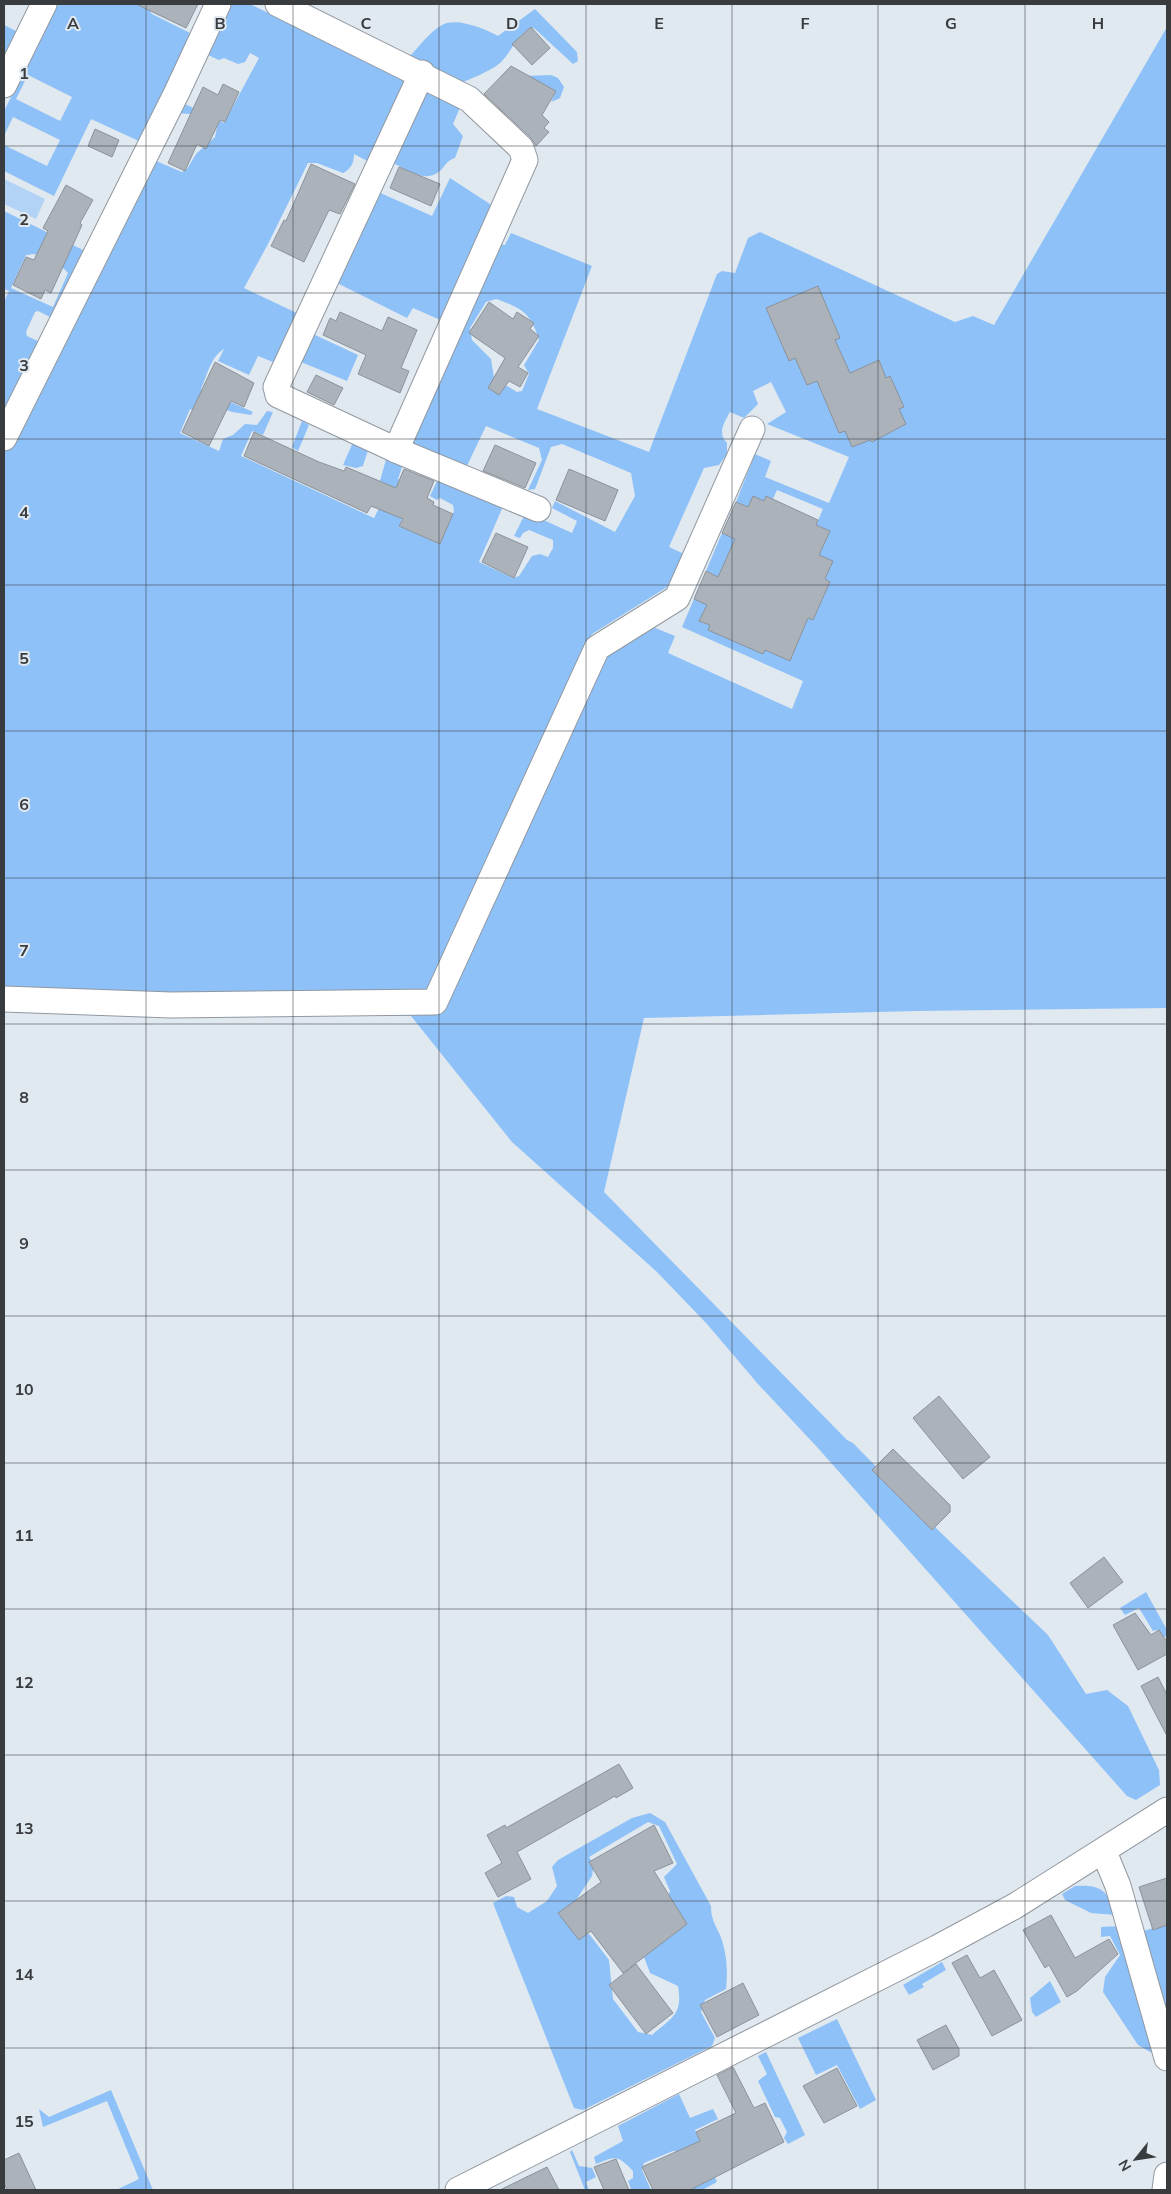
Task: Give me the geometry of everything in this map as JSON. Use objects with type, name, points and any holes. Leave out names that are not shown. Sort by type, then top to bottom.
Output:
[{"type":"street","points":[[4,85],[44,4]]},
{"type":"street","points":[[4,438],[218,4]]},
{"type":"street","points":[[278,4],[469,98],[521,148],[525,160],[396,450]]},
{"type":"street","points":[[422,74],[276,387],[278,395],[396,450],[538,509]]},
{"type":"street","points":[[4,999],[171,1005],[435,1002],[597,648],[677,598],[752,429]]},
{"type":"street","points":[[458,2190],[937,1948],[1015,1906],[1104,1852],[1167,1810]]},
{"type":"street","points":[[1104,1852],[1118,1886],[1167,2058]]},
{"type":"street","points":[[1165,2190],[1167,2175]]},
{"type":"shaded area","points":[[58,4],[144,4],[152,14],[190,33],[192,39],[141,142],[91,119],[54,196],[4,171],[4,145],[47,166],[60,140],[13,117],[4,136],[4,111]],"holes":[[[28,75],[72,97],[60,121],[16,99]]]},
{"type":"shaded area","points":[[228,4],[250,4],[409,82],[371,163],[354,154],[352,165],[343,173],[317,163],[308,163],[244,288],[301,315],[278,364],[258,356],[249,375],[218,361],[224,349],[216,356],[210,367],[201,389],[253,412],[251,415],[232,412],[213,405],[220,423],[190,409],[180,433],[219,451],[223,439],[233,435],[245,424],[257,425],[267,411],[273,412],[263,435],[252,431],[241,456],[374,518],[387,492],[386,486],[380,481],[387,456],[403,464],[398,479],[424,492],[408,505],[399,526],[440,544],[454,511],[453,505],[440,498],[437,500],[430,496],[439,477],[504,504],[479,562],[513,578],[519,576],[532,556],[540,554],[548,557],[553,548],[553,540],[529,530],[523,533],[520,538],[514,536],[526,512],[572,533],[577,521],[552,508],[555,501],[615,532],[635,496],[631,473],[562,444],[551,447],[535,489],[528,490],[542,460],[539,448],[486,426],[464,472],[412,445],[411,432],[500,244],[505,245],[511,233],[592,266],[537,409],[649,452],[717,274],[722,271],[735,273],[748,238],[760,232],[955,322],[973,316],[994,325],[1167,27],[1167,1008],[916,1011],[644,1018],[604,1192],[847,1440],[853,1443],[940,1532],[1048,1635],[1086,1694],[1107,1690],[1128,1706],[1159,1770],[1160,1785],[1136,1800],[1127,1796],[817,1447],[758,1384],[707,1324],[657,1272],[512,1142],[411,1016],[141,1012],[4,1007],[4,444],[149,158],[182,172],[187,169],[196,154],[215,137],[217,127],[204,118],[175,111],[179,101],[224,123],[259,58],[250,53],[245,62],[238,64],[224,58],[219,60],[208,55]],"holes":[[[496,299],[513,305],[524,313],[533,323],[539,340],[524,365],[529,374],[522,391],[517,392],[494,378],[491,359],[472,340],[470,328],[486,302]],[[771,382],[786,412],[767,424],[849,457],[829,503],[765,477],[771,461],[755,454],[736,502],[748,507],[764,501],[766,496],[773,499],[777,490],[823,509],[816,525],[819,555],[832,561],[825,579],[830,582],[813,620],[808,618],[790,660],[700,621],[708,604],[694,599],[682,627],[803,681],[792,709],[668,653],[675,636],[653,627],[604,654],[442,966],[592,634],[667,587],[684,554],[669,547],[704,468],[719,465],[727,454],[727,443],[722,435],[722,428],[730,412],[744,418],[758,404],[753,391]]]},
{"type":"shaded area","points":[[535,9],[577,52],[578,61],[573,64],[534,28],[519,37],[506,57],[494,68],[461,83],[409,57],[429,35],[442,25],[455,22],[463,23],[479,27],[498,36]]},
{"type":"shaded area","points":[[4,25],[18,32],[4,60]]},
{"type":"shaded area","points":[[551,75],[558,78],[564,87],[560,98],[551,102],[556,91],[545,85],[540,93],[523,76]]},
{"type":"shaded area","points":[[421,87],[462,103],[453,124],[463,136],[455,158],[434,175],[428,176],[416,174],[391,162]]},
{"type":"shaded area","points":[[450,178],[496,208],[445,322],[413,308],[407,318],[335,282],[376,191],[432,216]]},
{"type":"shaded area","points":[[4,179],[45,199],[36,219],[4,204]]},
{"type":"shaded area","points":[[4,211],[87,252],[54,319],[38,311],[35,312],[26,332],[27,336],[44,344],[4,424],[4,302],[9,291],[4,289]],"holes":[[[34,254],[57,264],[68,273],[53,307],[11,288],[26,255]]]},
{"type":"shaded area","points":[[313,334],[358,355],[347,381],[301,362]]},
{"type":"shaded area","points":[[302,421],[309,425],[298,451],[292,447]]},
{"type":"shaded area","points":[[354,440],[369,447],[363,466],[356,468],[343,465]]},
{"type":"shaded area","points":[[722,533],[735,539],[718,577],[706,571]]},
{"type":"shaded area","points":[[1146,1592],[1167,1630],[1167,1635],[1163,1638],[1157,1630],[1153,1631],[1139,1608],[1125,1615],[1120,1608]]},
{"type":"shaded area","points":[[650,1813],[665,1822],[711,1906],[713,1918],[726,1955],[726,1989],[705,2000],[701,2012],[715,2038],[712,2046],[583,2110],[574,2108],[493,1903],[506,1896],[514,1897],[517,1907],[528,1913],[547,1901],[557,1886],[552,1867],[558,1860],[632,1818]],"holes":[[[648,1822],[659,1826],[677,1864],[664,1877],[670,1891],[665,1903],[663,1936],[644,1957],[650,1973],[678,1986],[679,2003],[674,2015],[652,2035],[638,2032],[613,1999],[609,1960],[590,1935],[572,1925],[568,1912],[592,1876],[594,1865],[589,1857]]]},
{"type":"shaded area","points":[[1075,1886],[1091,1886],[1102,1891],[1110,1900],[1116,1915],[1091,1913],[1065,1900],[1062,1894]]},
{"type":"shaded area","points":[[1167,1924],[1167,2047],[1152,2053],[1138,2045],[1103,1992],[1105,1977],[1120,1955],[1110,1936],[1101,1937],[1101,1927],[1120,1926],[1140,1932]]},
{"type":"shaded area","points":[[942,1962],[946,1970],[922,1984],[924,1987],[909,1995],[903,1985]]},
{"type":"shaded area","points":[[1050,1981],[1061,2002],[1036,2017],[1032,2012],[1030,1998]]},
{"type":"shaded area","points":[[837,2019],[876,2100],[860,2109],[837,2065],[816,2075],[798,2038]]},
{"type":"shaded area","points":[[766,2052],[805,2135],[788,2144],[784,2138],[787,2132],[780,2118],[775,2117],[758,2081],[767,2074],[758,2056]]},
{"type":"shaded area","points":[[111,2090],[153,2190],[116,2190],[139,2179],[107,2101],[43,2127],[39,2109],[49,2117]]},
{"type":"shaded area","points":[[679,2094],[690,2118],[713,2109],[718,2119],[695,2130],[717,2182],[702,2190],[692,2190],[681,2152],[673,2151],[644,2163],[642,2170],[651,2190],[631,2189],[628,2181],[633,2178],[633,2171],[616,2158],[596,2164],[594,2157],[623,2141],[618,2126]]},
{"type":"shaded area","points":[[572,2150],[579,2166],[592,2168],[596,2177],[586,2182],[589,2190],[585,2190],[570,2152]]},
{"type":"building","points":[[136,4],[198,4],[186,28]]},
{"type":"building","points":[[531,27],[550,48],[532,65],[512,44]]},
{"type":"building","points":[[511,66],[556,91],[542,115],[549,122],[544,128],[549,132],[536,146],[531,138],[484,94]]},
{"type":"building","points":[[223,84],[239,92],[225,122],[220,120],[206,149],[197,144],[185,171],[168,163],[203,87],[218,95]]},
{"type":"building","points":[[95,129],[119,140],[112,157],[88,146]]},
{"type":"building","points":[[311,164],[355,184],[340,214],[329,210],[304,262],[271,246],[284,220],[286,221]]},
{"type":"building","points":[[399,167],[440,184],[431,206],[390,188]]},
{"type":"building","points":[[66,185],[93,200],[80,223],[82,225],[51,293],[45,290],[41,299],[13,285],[26,257],[34,260],[48,231],[43,228]]},
{"type":"building","points":[[818,286],[840,338],[835,340],[850,373],[879,360],[886,378],[890,376],[904,407],[899,409],[906,424],[872,442],[870,440],[852,447],[845,431],[839,433],[817,381],[807,385],[795,358],[789,361],[766,308]]},
{"type":"building","points":[[489,302],[513,319],[517,312],[534,323],[530,329],[539,336],[518,367],[528,373],[520,387],[509,381],[499,395],[488,388],[505,358],[469,333]]},
{"type":"building","points":[[340,312],[382,331],[388,317],[417,330],[401,368],[409,371],[400,393],[358,374],[366,355],[323,335],[330,318],[336,321]]},
{"type":"building","points":[[215,362],[254,383],[244,407],[231,401],[209,446],[182,432]]},
{"type":"building","points":[[316,375],[343,388],[334,405],[307,392]]},
{"type":"building","points":[[254,432],[319,462],[344,471],[346,467],[396,488],[404,469],[434,481],[427,498],[434,502],[433,505],[453,514],[440,544],[399,526],[403,519],[371,506],[367,513],[244,456]]},
{"type":"building","points":[[495,445],[536,463],[525,488],[483,471]]},
{"type":"building","points":[[569,469],[618,490],[605,521],[556,500]]},
{"type":"building","points":[[753,496],[764,501],[766,496],[818,520],[816,525],[830,531],[819,555],[833,561],[825,579],[830,582],[813,620],[808,618],[790,661],[765,650],[763,654],[708,630],[710,625],[699,621],[707,605],[694,599],[706,571],[718,577],[735,539],[722,533],[736,502],[748,507]]},
{"type":"building","points":[[496,533],[528,547],[514,578],[482,562]]},
{"type":"building","points":[[939,1396],[990,1457],[963,1479],[913,1418]]},
{"type":"building","points":[[893,1449],[950,1505],[950,1512],[932,1530],[872,1470]]},
{"type":"building","points":[[1104,1557],[1123,1582],[1088,1608],[1070,1583]]},
{"type":"building","points":[[1135,1613],[1151,1635],[1159,1630],[1167,1642],[1167,1654],[1138,1670],[1113,1625]]},
{"type":"building","points":[[1158,1677],[1167,1695],[1167,1736],[1141,1686]]},
{"type":"building","points":[[619,1764],[633,1788],[616,1798],[615,1796],[517,1852],[531,1879],[498,1897],[485,1873],[502,1863],[487,1835],[505,1825],[506,1828]]},
{"type":"building","points":[[654,1825],[673,1863],[654,1871],[687,1924],[623,1973],[591,1931],[579,1940],[558,1913],[601,1882],[589,1862]]},
{"type":"building","points":[[1167,1878],[1167,1925],[1153,1930],[1139,1887]]},
{"type":"building","points":[[1051,1915],[1075,1958],[1109,1939],[1118,1954],[1077,1991],[1067,1997],[1049,1965],[1045,1968],[1023,1930]]},
{"type":"building","points":[[967,1955],[980,1978],[994,1970],[1022,2020],[992,2036],[952,1963]]},
{"type":"building","points":[[636,1964],[673,2013],[646,2034],[609,1985]]},
{"type":"building","points":[[743,1983],[759,2015],[717,2037],[700,2005]]},
{"type":"building","points":[[946,2025],[959,2049],[959,2056],[933,2070],[917,2040]]},
{"type":"building","points":[[733,2067],[754,2108],[765,2103],[784,2142],[690,2190],[653,2190],[642,2167],[700,2141],[696,2132],[736,2113],[717,2075]]},
{"type":"building","points":[[837,2068],[857,2106],[824,2123],[803,2086]]},
{"type":"building","points":[[19,2153],[36,2190],[7,2190],[4,2183],[4,2160]]},
{"type":"building","points":[[616,2159],[629,2190],[604,2190],[594,2167]]},
{"type":"building","points":[[547,2167],[559,2190],[500,2190]]}]
